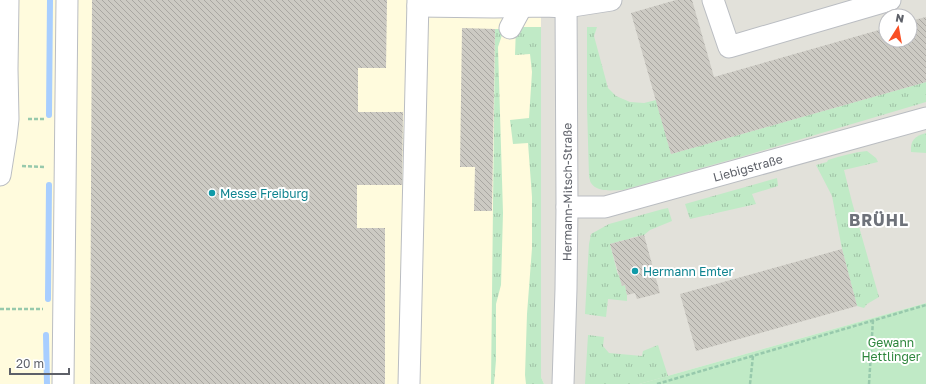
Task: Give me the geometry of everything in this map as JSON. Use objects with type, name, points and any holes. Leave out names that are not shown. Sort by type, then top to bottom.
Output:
[{"type":"street","points":[[1,170],[8,119],[8,0]]},
{"type":"street","points":[[63,384],[67,0]]},
{"type":"street","points":[[409,384],[418,3],[494,7],[521,3],[544,6],[611,0]]},
{"type":"street","points":[[714,0],[729,47],[890,0]]},
{"type":"street","points":[[510,28],[521,3]]},
{"type":"street","name":"Hermann-Mitsch-Straße","points":[[563,384],[566,324],[567,207],[566,4]]},
{"type":"street","name":"Liebigstraße","points":[[567,207],[605,207],[926,118]]},
{"type":"path","points":[[8,119],[66,119]]},
{"type":"path","points":[[1,170],[65,167]]},
{"type":"path","points":[[657,384],[926,305]]},
{"type":"path","points":[[0,309],[64,309]]},
{"type":"path","points":[[869,384],[873,320]]},
{"type":"path","points":[[750,384],[753,356]]},
{"type":"shaded area","name":"Messe Freiburg","points":[[0,0],[541,0],[541,377],[544,384],[0,384]]},
{"type":"shaded area","points":[[541,0],[926,0],[926,303],[639,384],[544,384],[541,377]]},
{"type":"green space","points":[[516,27],[541,27],[541,377],[544,384],[526,384],[525,375],[527,314],[532,248],[532,197],[528,143],[513,144],[510,120],[529,118],[532,72],[530,54],[515,55]]},
{"type":"green space","points":[[587,27],[597,27],[594,36],[608,88],[616,96],[630,102],[644,103],[656,100],[671,154],[926,82],[926,102],[623,190],[601,190],[591,183],[589,177]]},
{"type":"green space","points":[[495,29],[504,29],[498,47],[503,213],[501,285],[496,304],[496,360],[494,384],[491,384]]},
{"type":"green space","points":[[926,133],[926,153],[911,152],[911,144],[914,139]]},
{"type":"green space","points":[[867,151],[876,158],[878,162],[844,170],[879,297],[867,304],[864,308],[857,306],[842,249],[832,196],[816,165],[857,152]]},
{"type":"green space","points":[[777,178],[778,186],[752,194],[756,204],[690,219],[685,204]]},
{"type":"green space","points":[[668,208],[672,221],[650,230],[644,235],[630,238],[630,241],[624,240],[610,244],[622,286],[625,285],[627,301],[608,299],[606,317],[585,314],[589,244],[591,234],[609,224]]},
{"type":"green space","name":"Gewann Hettlinger","points":[[926,303],[926,384],[639,384]]},
{"type":"green space","points":[[588,335],[604,337],[603,346],[609,353],[642,356],[643,351],[658,345],[668,376],[639,384],[585,384]]},
{"type":"building","name":"Messe Freiburg","points":[[92,0],[387,0],[386,68],[358,68],[358,112],[403,112],[402,185],[357,185],[357,228],[385,228],[385,384],[90,384]]},
{"type":"building","points":[[676,0],[692,0],[714,77],[878,30],[878,48],[918,48],[918,19],[926,17],[926,82],[671,154],[631,13]]},
{"type":"building","points":[[462,28],[495,29],[492,211],[474,211],[475,167],[460,167]]},
{"type":"building","name":"Hermann Emter","points":[[644,235],[660,293],[637,299],[635,293],[627,295],[625,285],[622,286],[610,244]]},
{"type":"building","points":[[842,249],[857,306],[696,351],[680,294]]},
{"type":"waterway","points":[[49,115],[50,0]]},
{"type":"waterway","points":[[48,299],[49,185]]},
{"type":"waterway","points":[[46,335],[47,384]]},
{"type":"place","name":"Messe Freiburg","points":[[212,193]]},
{"type":"place","name":"Hermann Emter","points":[[635,271]]},
{"type":"district","name":"BRÜHL","points":[[879,220]]}]
